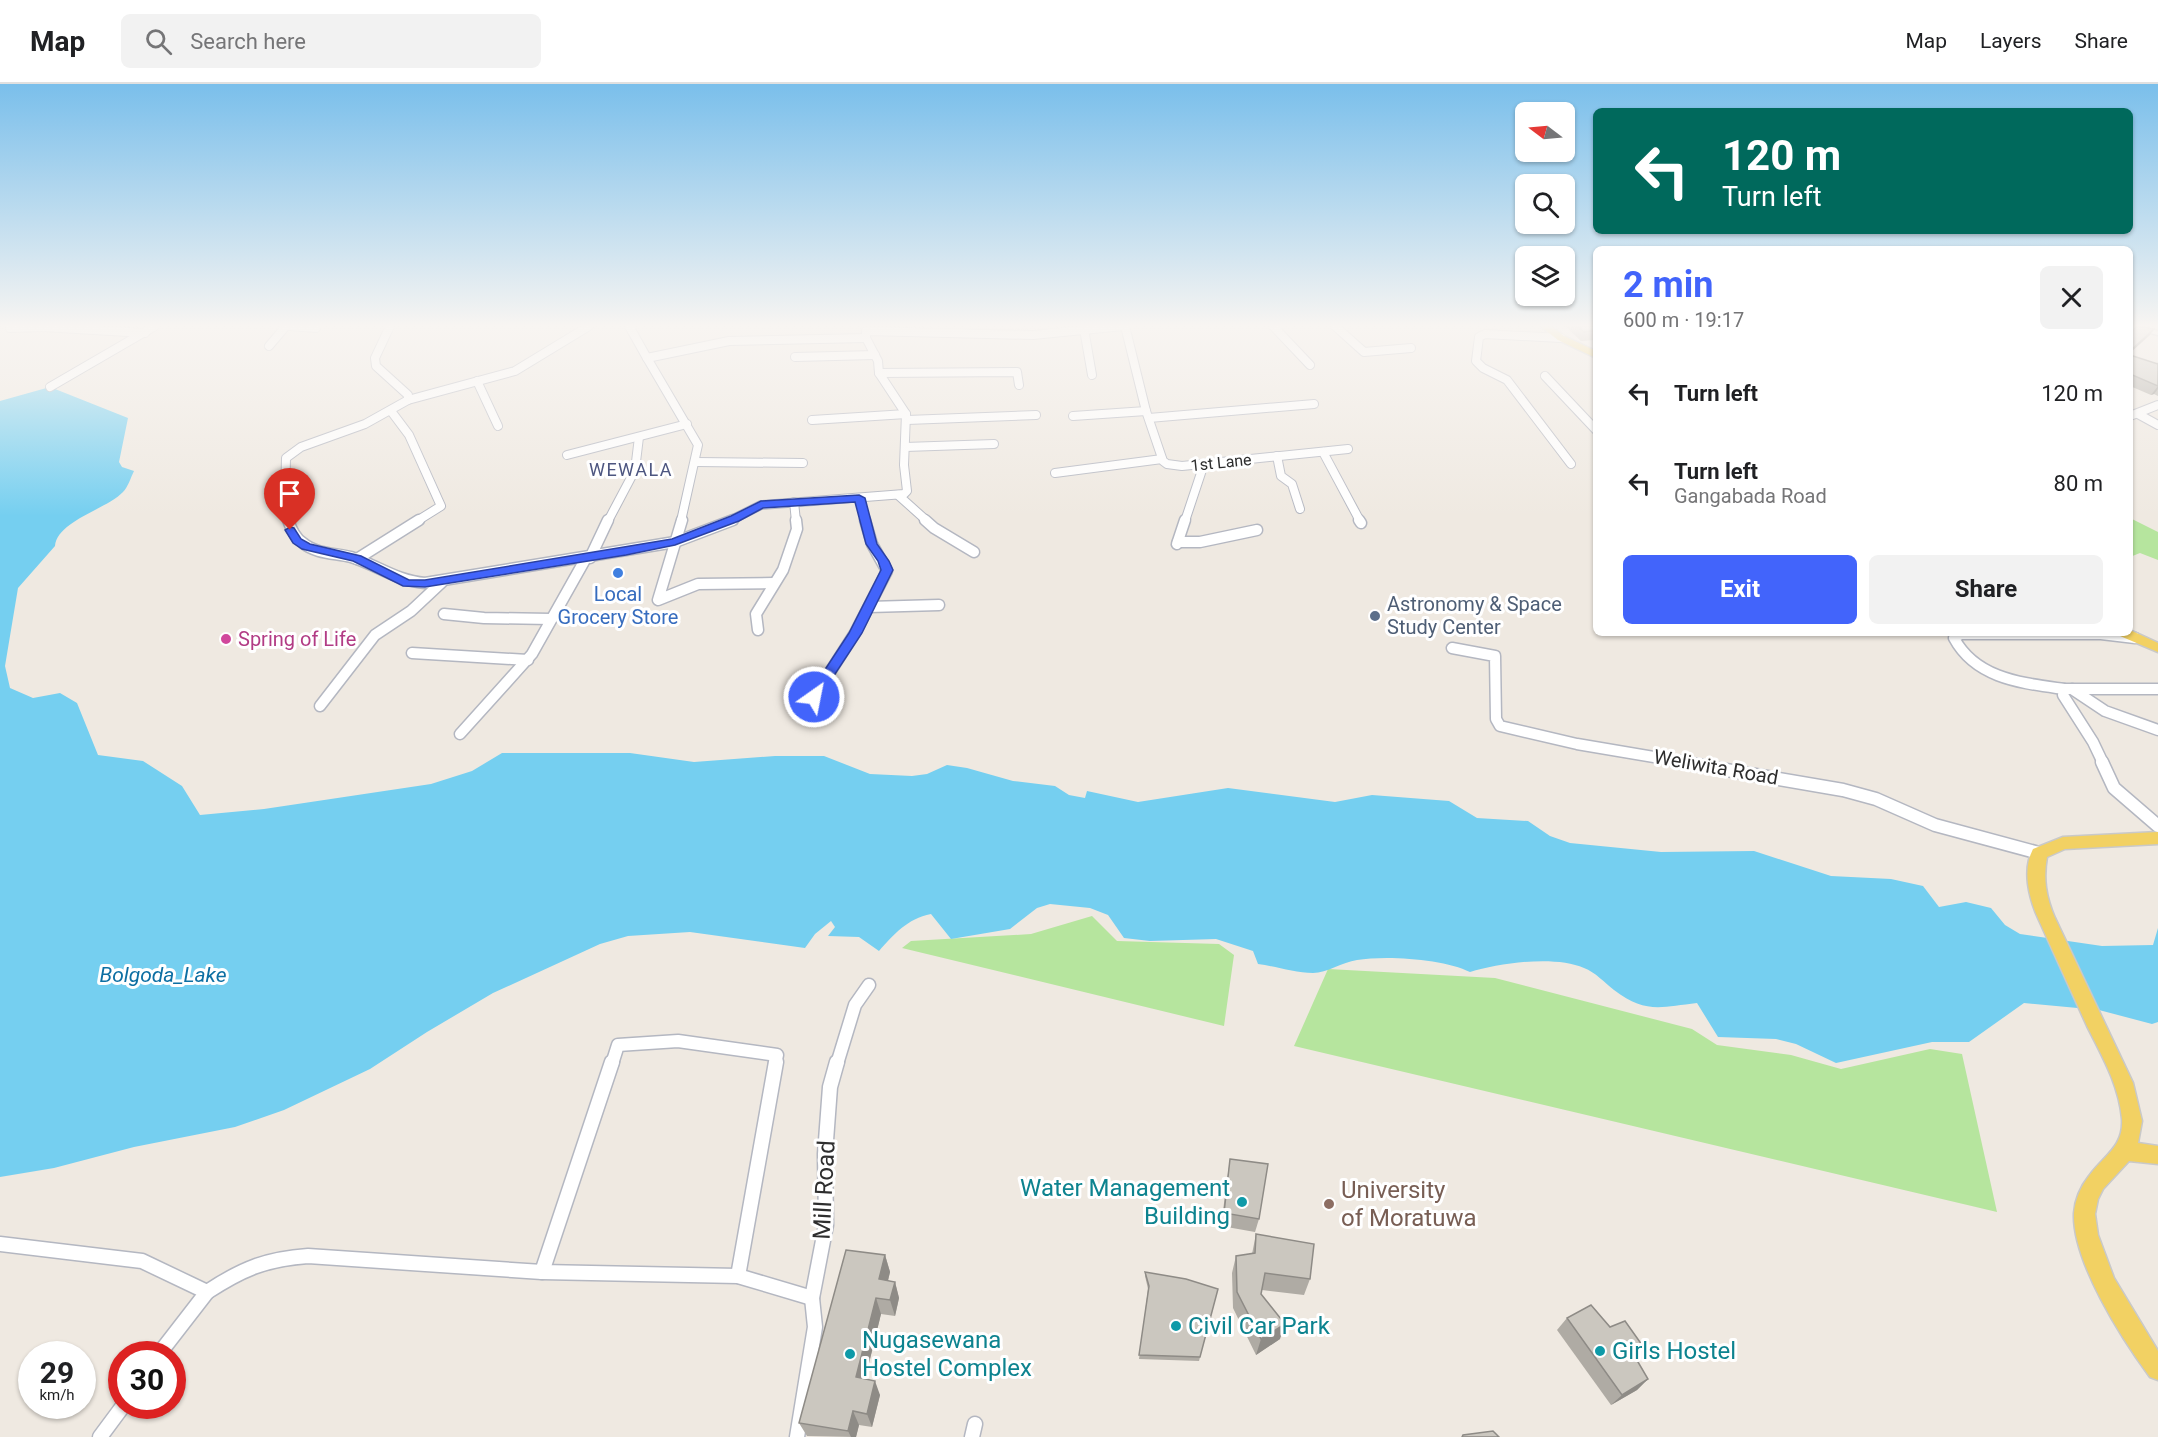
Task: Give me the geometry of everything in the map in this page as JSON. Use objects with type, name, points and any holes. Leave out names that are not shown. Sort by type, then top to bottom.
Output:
[{"type":"main road","points":[[2132,636],[2158,648]]},
{"type":"main road","points":[[2158,838],[2062,843],[2039,853],[2036,882],[2043,910],[2128,1100],[2133,1123],[2131,1140],[2126,1151],[2088,1194],[2085,1204],[2085,1224],[2098,1267],[2115,1305],[2139,1345],[2158,1369]]},
{"type":"main road","points":[[2126,1151],[2158,1155]]},
{"type":"street","points":[[403,389],[408,395],[408,400]]},
{"type":"street","points":[[447,389],[408,400],[360,426],[301,447],[286,458],[285,502],[290,530],[297,541],[306,547],[357,559],[407,583],[443,582],[675,542],[735,519],[761,505],[898,495],[907,491],[904,465],[906,417],[889,389]]},
{"type":"street","points":[[481,389],[498,426]]},
{"type":"street","points":[[666,389],[698,445],[696,462],[658,600],[698,584],[774,583]]},
{"type":"street","name":"1st Lane","points":[[1141,389],[1162,459],[1167,464],[1174,466],[1204,464],[1348,449]]},
{"type":"street","points":[[1514,389],[1571,464]]},
{"type":"street","points":[[1557,389],[1593,427]]},
{"type":"street","points":[[1073,416],[1314,404]]},
{"type":"street","points":[[2137,414],[2158,405]]},
{"type":"street","points":[[357,559],[441,506],[409,435],[391,411]]},
{"type":"street","points":[[812,420],[906,417],[1003,418],[1035,414]]},
{"type":"street","points":[[2137,414],[2158,425]]},
{"type":"street","points":[[567,455],[687,424]]},
{"type":"street","points":[[460,734],[528,660],[634,478],[640,455],[639,437]]},
{"type":"street","points":[[905,447],[994,444]]},
{"type":"street","points":[[1323,452],[1361,523]]},
{"type":"street","points":[[1277,456],[1281,476],[1292,484],[1300,509]]},
{"type":"street","points":[[1055,473],[1162,459]]},
{"type":"street","points":[[696,462],[803,463]]},
{"type":"street","points":[[1204,464],[1178,543],[1200,542],[1257,530]]},
{"type":"street","points":[[898,495],[934,528],[974,552]]},
{"type":"street","points":[[814,697],[855,633],[887,570],[872,544],[859,498]]},
{"type":"street","points":[[758,630],[756,614],[783,570],[797,529],[794,502]]},
{"type":"street","points":[[320,706],[375,635],[411,611],[443,582]]},
{"type":"street","points":[[869,607],[939,606]]},
{"type":"street","points":[[444,614],[484,618],[551,619]]},
{"type":"street","points":[[1957,636],[1954,638],[1958,646],[1977,666],[2013,681],[2068,689],[2158,689]]},
{"type":"street","name":"Weliwita Road","points":[[1452,648],[1495,656],[1496,719],[1500,726],[1566,742],[1843,790],[1876,799],[1935,825],[2039,853]]},
{"type":"street","points":[[412,653],[528,660]]},
{"type":"street","points":[[2068,689],[2105,711],[2158,730]]},
{"type":"street","points":[[2068,689],[2066,700],[2093,742],[2114,788],[2158,826]]},
{"type":"street","name":"Mill Road","points":[[797,1437],[815,1327],[812,1298],[826,1225],[825,1154],[830,1087],[855,1005],[869,985]]},
{"type":"street","points":[[542,1272],[618,1045],[678,1041],[777,1055],[738,1276]]},
{"type":"street","points":[[0,1244],[142,1261],[207,1292]]},
{"type":"street","points":[[169,1341],[207,1292],[242,1269],[275,1258],[308,1256],[542,1272],[738,1276],[812,1298]]},
{"type":"street","points":[[100,1437],[113,1419]]},
{"type":"green space","points":[[2133,520],[2158,532],[2158,560],[2140,553],[2133,556]]},
{"type":"green space","points":[[1092,916],[1117,941],[1219,944],[1234,955],[1224,1026],[902,948],[911,941],[1031,934]]},
{"type":"green space","points":[[1328,969],[1495,978],[1692,1029],[1717,1045],[1791,1055],[1841,1069],[1930,1049],[1962,1054],[1997,1212],[1294,1046]]},
{"type":"water","name":"Bolgoda_Lake","points":[[42,389],[55,389],[128,418],[119,462],[122,467],[134,471],[128,485],[116,498],[64,529],[55,546],[18,588],[5,666],[10,688],[33,698],[60,693],[77,703],[98,755],[143,761],[182,786],[200,815],[264,809],[431,784],[472,771],[502,753],[630,753],[694,762],[775,756],[824,756],[870,774],[912,776],[927,774],[947,765],[1013,781],[1055,786],[1069,795],[1085,798],[1087,791],[1138,802],[1228,788],[1335,802],[1372,795],[1449,801],[1477,818],[1528,821],[1550,836],[1570,843],[1661,852],[1754,851],[1831,876],[1891,879],[1923,886],[1939,907],[1966,902],[1991,908],[2005,925],[2020,934],[2102,946],[2153,945],[2158,928],[2158,1022],[2152,1024],[2099,1010],[2024,1003],[1969,1042],[1932,1042],[1836,1063],[1796,1044],[1776,1039],[1718,1037],[1697,1003],[1663,1007],[1644,1006],[1625,998],[1588,970],[1572,964],[1527,962],[1470,972],[1431,961],[1383,958],[1357,960],[1324,971],[1306,973],[1258,964],[1253,951],[1216,939],[1150,941],[1124,938],[1108,915],[1090,908],[1050,904],[1037,908],[1010,929],[951,939],[931,914],[922,916],[902,928],[879,951],[859,937],[828,936],[835,927],[831,921],[815,934],[805,948],[690,932],[628,936],[600,944],[493,993],[370,1069],[284,1110],[235,1127],[134,1147],[54,1168],[0,1177],[0,401]]},
{"type":"building","name":"Water Management Building","points":[[1230,1159],[1268,1164],[1259,1219],[1224,1213]]},
{"type":"building","points":[[1256,1234],[1314,1244],[1310,1279],[1265,1273],[1261,1294],[1285,1324],[1261,1339],[1237,1292],[1236,1256],[1255,1253]]},
{"type":"building","name":"Nugasewana Hostel Complex","points":[[846,1250],[885,1255],[879,1279],[895,1282],[890,1300],[876,1298],[856,1377],[875,1381],[867,1414],[853,1411],[848,1431],[799,1423]]},
{"type":"building","name":"Civil Car Park","points":[[1145,1272],[1186,1279],[1218,1289],[1200,1357],[1139,1355],[1149,1286]]},
{"type":"building","points":[[1591,1305],[1610,1327],[1625,1321],[1647,1352],[1638,1362],[1648,1379],[1622,1395],[1567,1318]]},
{"type":"building","points":[[1493,1431],[1499,1437],[1462,1437],[1463,1435]]},
{"type":"place","name":"Local Grocery Store","points":[[618,573]]},
{"type":"place","name":"Astronomy & Space Study Center","points":[[1375,616]]},
{"type":"place","name":"Spring of Life","points":[[226,639]]},
{"type":"place","name":"Water Management Building","points":[[1242,1202]]},
{"type":"place","name":"University of Moratuwa","points":[[1329,1204]]},
{"type":"place","name":"Civil Car Park","points":[[1176,1326]]},
{"type":"place","name":"Girls Hostel","points":[[1600,1351]]},
{"type":"place","name":"Nugasewana Hostel Complex","points":[[850,1354]]},
{"type":"district","name":"WEWALA","points":[[631,470]]},
{"type":"route","points":[[290,530],[297,541],[306,547],[357,559],[407,583],[425,584],[675,542],[735,519],[761,505],[859,498],[872,544],[887,570],[855,633],[814,697]]}]
